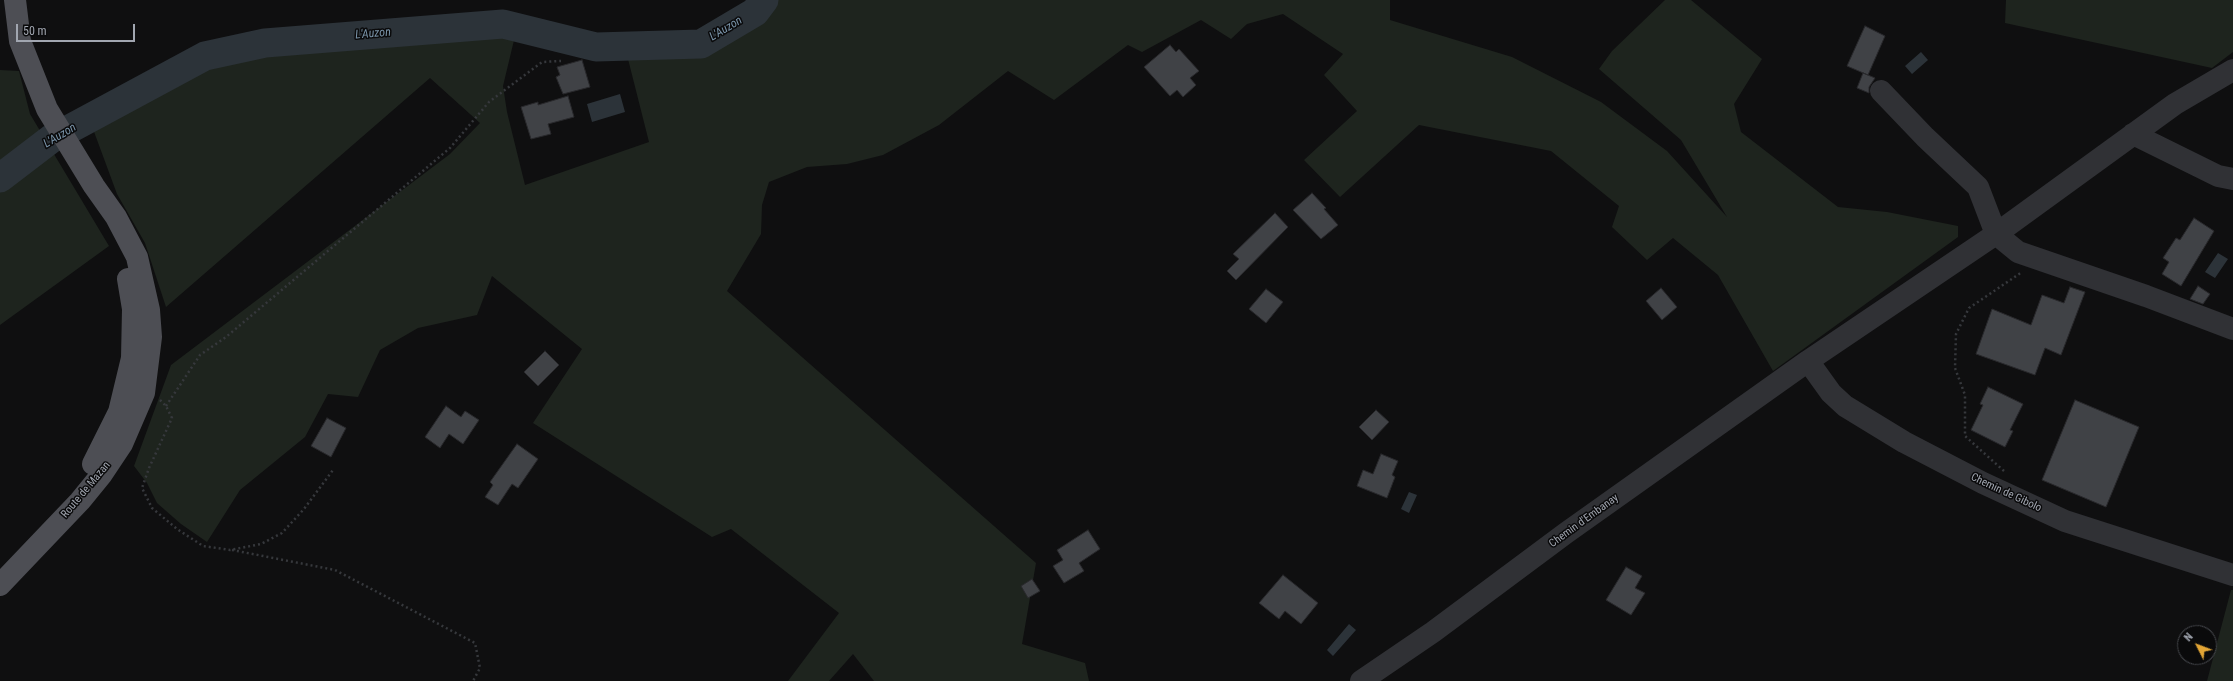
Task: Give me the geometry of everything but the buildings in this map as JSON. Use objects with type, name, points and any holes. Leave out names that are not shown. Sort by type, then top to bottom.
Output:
[{"type":"main road","name":"Route de Mazan","points":[[0,585],[80,500],[102,474],[122,444],[144,393],[151,337],[144,283],[133,251],[116,217],[94,186],[47,109],[20,41],[15,0]]},
{"type":"main road","name":"Route de Mazan","points":[[29,0],[29,22],[36,82]]},
{"type":"main road","name":"Route de Mazan","points":[[39,542],[92,467],[107,439],[119,412],[132,358],[134,334],[130,284],[109,221],[94,186]]},
{"type":"street","name":"Chemin d'Embanay","points":[[1361,681],[1433,632],[1566,533],[1808,361],[1996,234],[2175,104],[2233,70]]},
{"type":"street","points":[[1881,91],[1978,187],[1996,234],[2018,252],[2233,329]]},
{"type":"street","points":[[2133,134],[2218,176],[2233,179]]},
{"type":"street","name":"Chemin de Gibolo","points":[[1808,361],[1831,393],[1845,406],[1904,442],[1983,483],[2065,521],[2233,575]]},
{"type":"path","points":[[166,406],[200,355],[226,337],[450,148],[489,102],[542,62],[561,61]]},
{"type":"path","points":[[2009,476],[1965,436],[1965,395],[1955,368],[1956,334],[1969,308],[2041,260]]},
{"type":"path","points":[[144,393],[158,399],[166,406],[172,418],[149,468],[142,488],[152,508],[177,529],[202,546],[335,570],[475,643],[480,668],[473,681]]},
{"type":"path","points":[[230,550],[261,544],[282,533],[304,509],[333,470]]},
{"type":"shaded area","points":[[772,0],[1390,0],[1390,20],[1512,57],[1601,102],[1667,151],[1727,217],[1681,140],[1599,69],[1612,51],[1665,0],[1691,0],[1762,59],[1734,104],[1741,132],[1838,207],[1887,212],[1958,226],[1958,237],[1773,371],[1718,275],[1673,238],[1647,260],[1612,227],[1619,206],[1551,151],[1419,125],[1340,197],[1304,160],[1357,111],[1324,75],[1343,54],[1283,14],[1247,24],[1231,39],[1201,20],[1142,52],[1128,45],[1054,100],[1008,71],[939,125],[883,155],[847,164],[807,167],[769,182],[762,205],[761,234],[727,291],[1036,563],[1022,644],[1085,663],[1089,681],[874,681],[853,654],[829,681],[788,681],[839,613],[731,529],[712,537],[533,423],[582,349],[492,276],[477,315],[418,328],[380,350],[358,397],[328,394],[305,437],[240,490],[207,542],[181,524],[157,503],[147,483],[134,466],[171,365],[450,154],[480,123],[430,78],[166,307],[145,243],[117,194],[93,129],[207,67],[302,48],[504,31],[515,36],[503,86],[507,112],[525,185],[649,142],[628,59],[706,53],[759,18]]},
{"type":"shaded area","points":[[2006,0],[2233,0],[2233,52],[2212,68],[2005,23]]},
{"type":"shaded area","points":[[1921,52],[1928,60],[1912,74],[1905,66]]},
{"type":"shaded area","points":[[0,70],[19,71],[30,114],[109,246],[0,325]]},
{"type":"shaded area","points":[[620,94],[625,112],[592,122],[587,104]]},
{"type":"shaded area","points":[[2218,253],[2228,259],[2215,278],[2205,272]]},
{"type":"shaded area","points":[[1409,492],[1417,495],[1409,513],[1401,509]]},
{"type":"shaded area","points":[[2231,590],[2233,590],[2233,681],[2207,681],[2211,665],[2217,665],[2217,643]]},
{"type":"shaded area","points":[[1349,624],[1356,630],[1333,656],[1327,650]]},
{"type":"waterway","name":"L'Auzon","points":[[0,178],[51,139],[205,56],[265,43],[503,24],[596,47],[701,44],[755,12],[764,0]]}]
